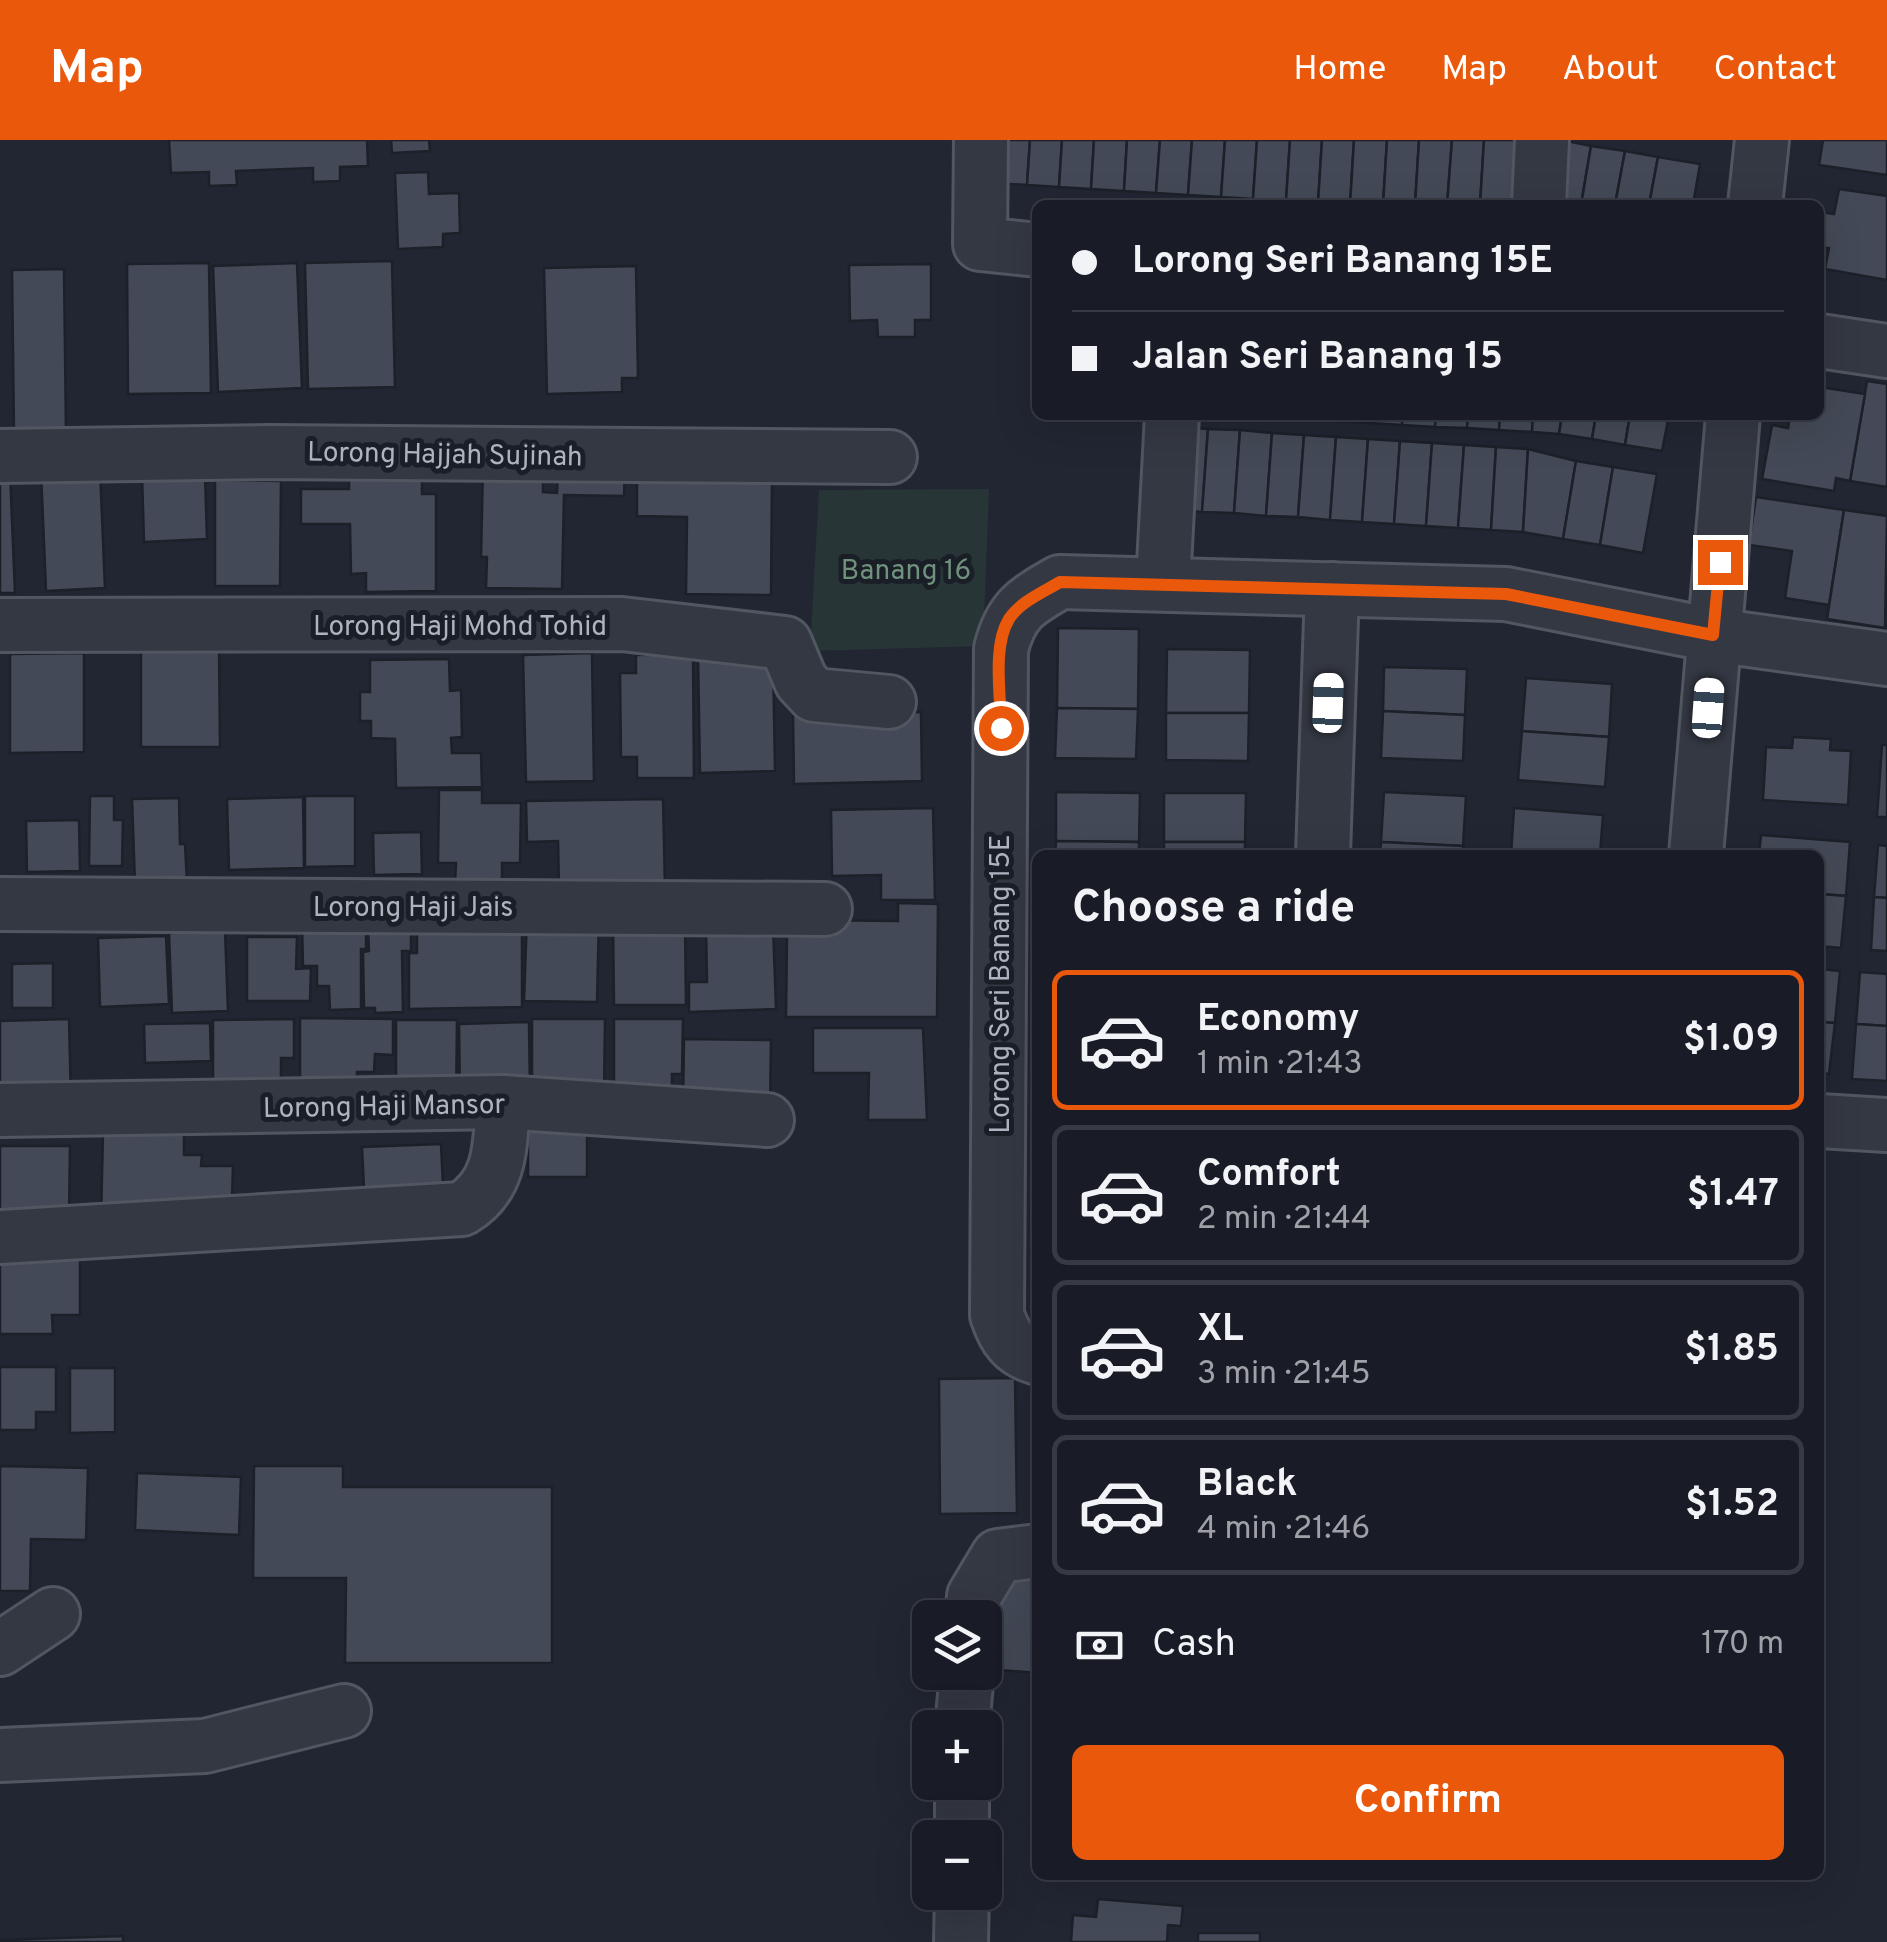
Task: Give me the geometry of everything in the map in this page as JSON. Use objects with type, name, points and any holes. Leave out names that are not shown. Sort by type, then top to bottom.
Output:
[{"type":"street","points":[[981,140],[980,244],[1032,249]]},
{"type":"street","points":[[1539,200],[1542,140]]},
{"type":"street","points":[[1756,200],[1762,140]]},
{"type":"street","points":[[1824,341],[1887,351]]},
{"type":"street","points":[[1172,420],[1163,584],[1506,594],[1713,635],[1887,659]]},
{"type":"street","points":[[1696,850],[1733,420]]},
{"type":"street","name":"Lorong Hajjah Sujinah","points":[[0,456],[270,452],[890,458]]},
{"type":"street","name":"Lorong Seri Banang 15E","points":[[1032,1356],[1022,1354],[1005,1338],[997,1315],[1001,650],[1008,620],[1030,599],[1060,582],[1163,584]]},
{"type":"street","points":[[1322,850],[1332,589]]},
{"type":"street","name":"Lorong Haji Mohd Tohid","points":[[0,625],[622,624],[785,644],[801,681],[814,694],[889,702]]},
{"type":"street","name":"Lorong Haji Jais","points":[[0,904],[825,909]]},
{"type":"street","points":[[0,1236],[462,1209],[480,1198],[494,1176],[502,1102]]},
{"type":"street","name":"Lorong Haji Mansor","points":[[0,1110],[502,1102],[767,1120]]},
{"type":"street","points":[[1824,1121],[1887,1125]]},
{"type":"street","points":[[974,1600],[998,1556],[1032,1552]]},
{"type":"street","points":[[0,1648],[53,1614]]},
{"type":"street","points":[[0,1755],[204,1746],[344,1711]]},
{"type":"street","points":[[961,1942],[962,1910]]},
{"type":"green space","name":"Banang 16","points":[[989,489],[983,646],[810,651],[819,490]]},
{"type":"building","points":[[169,140],[367,140],[368,166],[340,167],[340,181],[313,182],[313,168],[236,171],[237,185],[209,186],[209,172],[171,173]]},
{"type":"building","points":[[391,140],[429,140],[430,151],[392,153]]},
{"type":"building","points":[[997,140],[1030,140],[1027,185],[994,183]]},
{"type":"building","points":[[1030,140],[1062,140],[1059,187],[1027,185]]},
{"type":"building","points":[[1062,140],[1094,140],[1091,189],[1059,187]]},
{"type":"building","points":[[1094,140],[1127,140],[1124,191],[1091,189]]},
{"type":"building","points":[[1127,140],[1160,140],[1156,193],[1124,191]]},
{"type":"building","points":[[1160,140],[1192,140],[1188,195],[1156,193]]},
{"type":"building","points":[[1192,140],[1225,140],[1221,197],[1188,195]]},
{"type":"building","points":[[1225,140],[1257,140],[1253,199],[1221,197]]},
{"type":"building","points":[[1257,140],[1290,140],[1286,200],[1253,199]]},
{"type":"building","points":[[1290,140],[1322,140],[1318,200],[1286,200]]},
{"type":"building","points":[[1322,140],[1354,140],[1350,200],[1318,200]]},
{"type":"building","points":[[1354,140],[1387,140],[1383,200],[1350,200]]},
{"type":"building","points":[[1387,140],[1419,140],[1415,200],[1383,200]]},
{"type":"building","points":[[1419,140],[1452,140],[1447,200],[1415,200]]},
{"type":"building","points":[[1452,140],[1484,140],[1480,200],[1447,200]]},
{"type":"building","points":[[1484,140],[1517,140],[1512,200],[1480,200]]},
{"type":"building","points":[[1562,140],[1591,146],[1582,200],[1547,200]]},
{"type":"building","points":[[1823,140],[1887,140],[1887,175],[1819,165]]},
{"type":"building","points":[[1591,146],[1625,151],[1616,200],[1582,200]]},
{"type":"building","points":[[1625,151],[1658,157],[1650,200],[1616,200]]},
{"type":"building","points":[[1658,157],[1700,164],[1694,200],[1650,200]]},
{"type":"building","points":[[428,172],[429,194],[459,193],[460,233],[443,234],[443,247],[398,249],[395,173]]},
{"type":"building","points":[[1839,189],[1887,196],[1887,280],[1825,269],[1829,248],[1824,247],[1824,213],[1834,214]]},
{"type":"building","points":[[392,261],[395,387],[308,389],[305,263]]},
{"type":"building","points":[[209,263],[211,393],[128,394],[127,264]]},
{"type":"building","points":[[297,263],[302,388],[218,392],[213,266]]},
{"type":"building","points":[[931,264],[931,320],[915,320],[915,337],[878,337],[877,320],[850,321],[849,265]]},
{"type":"building","points":[[636,266],[638,378],[622,378],[622,392],[547,394],[544,268]]},
{"type":"building","points":[[64,269],[66,432],[14,433],[12,270]]},
{"type":"building","points":[[1867,381],[1887,384],[1887,487],[1850,481]]},
{"type":"building","points":[[1824,388],[1865,394],[1850,481],[1836,478],[1834,491],[1762,479],[1772,425],[1788,428],[1789,420],[1824,420]]},
{"type":"building","points":[[1338,420],[1370,420],[1370,423]]},
{"type":"building","points":[[1370,420],[1402,420],[1402,425],[1370,423]]},
{"type":"building","points":[[1402,420],[1436,420],[1435,427],[1402,425]]},
{"type":"building","points":[[1436,420],[1468,420],[1467,428],[1435,427]]},
{"type":"building","points":[[1468,420],[1500,420],[1499,430],[1467,428]]},
{"type":"building","points":[[1500,420],[1533,420],[1532,432],[1499,430]]},
{"type":"building","points":[[1533,420],[1561,420],[1559,434],[1532,432]]},
{"type":"building","points":[[1561,420],[1595,420],[1592,439],[1559,434]]},
{"type":"building","points":[[1595,420],[1629,420],[1625,445],[1592,439]]},
{"type":"building","points":[[1629,420],[1668,420],[1662,451],[1625,445]]},
{"type":"building","points":[[1176,427],[1208,429],[1202,512],[1170,509]]},
{"type":"building","points":[[1208,429],[1240,430],[1234,513],[1202,512]]},
{"type":"building","points":[[1240,430],[1272,433],[1266,516],[1234,513]]},
{"type":"building","points":[[1272,433],[1304,435],[1298,517],[1266,516]]},
{"type":"building","points":[[1304,435],[1336,437],[1330,520],[1298,517]]},
{"type":"building","points":[[1336,437],[1368,439],[1362,522],[1330,520]]},
{"type":"building","points":[[1368,439],[1400,441],[1394,524],[1362,522]]},
{"type":"building","points":[[1400,441],[1432,443],[1426,526],[1394,524]]},
{"type":"building","points":[[1432,443],[1464,445],[1458,528],[1426,526]]},
{"type":"building","points":[[1464,445],[1496,447],[1491,530],[1458,528]]},
{"type":"building","points":[[1496,447],[1528,449],[1523,532],[1491,530]]},
{"type":"building","points":[[1528,449],[1576,461],[1563,539],[1523,532]]},
{"type":"building","points":[[1576,461],[1613,467],[1600,545],[1563,539]]},
{"type":"building","points":[[349,466],[422,466],[422,494],[436,494],[436,591],[366,592],[366,573],[351,574],[350,524],[301,524],[301,489],[349,489]]},
{"type":"building","points":[[483,466],[516,467],[516,480],[543,481],[543,492],[557,493],[558,466],[625,467],[624,496],[564,495],[562,589],[486,588],[487,557],[481,557]]},
{"type":"building","points":[[1613,467],[1657,474],[1643,553],[1600,545]]},
{"type":"building","points":[[100,469],[105,588],[46,591],[41,472]]},
{"type":"building","points":[[10,471],[15,593],[0,593],[0,472]]},
{"type":"building","points":[[205,473],[207,539],[144,542],[142,475]]},
{"type":"building","points":[[637,476],[772,477],[771,595],[686,594],[687,517],[637,516]]},
{"type":"building","points":[[215,480],[281,481],[280,586],[215,586]]},
{"type":"building","points":[[1756,497],[1844,510],[1829,605],[1785,598],[1792,551],[1749,545]]},
{"type":"building","points":[[1844,510],[1887,516],[1885,628],[1827,619]]},
{"type":"building","points":[[1058,628],[1139,629],[1138,709],[1057,708]]},
{"type":"building","points":[[141,647],[219,647],[220,747],[141,747]]},
{"type":"building","points":[[1167,649],[1250,650],[1249,713],[1166,713]]},
{"type":"building","points":[[84,653],[84,752],[10,753],[10,654]]},
{"type":"building","points":[[592,653],[594,781],[526,782],[523,655]]},
{"type":"building","points":[[693,654],[694,778],[637,778],[637,757],[621,757],[620,673],[636,673],[636,655]]},
{"type":"building","points":[[773,655],[775,771],[700,773],[698,656]]},
{"type":"building","points":[[449,659],[450,691],[461,690],[462,737],[451,738],[452,753],[481,753],[482,787],[396,788],[395,739],[371,738],[371,721],[360,721],[360,692],[370,692],[370,660]]},
{"type":"building","points":[[1384,667],[1467,669],[1465,715],[1383,711]]},
{"type":"building","points":[[1526,678],[1612,684],[1609,737],[1522,731]]},
{"type":"building","points":[[1057,708],[1138,709],[1136,759],[1055,758]]},
{"type":"building","points":[[1383,711],[1465,715],[1463,761],[1381,758]]},
{"type":"building","points":[[921,712],[922,781],[794,784],[793,715]]},
{"type":"building","points":[[1166,713],[1249,713],[1248,761],[1166,760]]},
{"type":"building","points":[[1522,731],[1609,737],[1605,787],[1518,780]]},
{"type":"building","points":[[1793,737],[1831,739],[1830,750],[1851,751],[1848,805],[1763,800],[1766,747],[1792,748]]},
{"type":"building","points":[[1882,745],[1887,745],[1887,817],[1877,817]]},
{"type":"building","points":[[439,790],[482,790],[482,803],[521,803],[520,863],[502,863],[502,884],[455,883],[456,863],[438,863]]},
{"type":"building","points":[[1056,792],[1140,793],[1139,842],[1056,841]]},
{"type":"building","points":[[1384,792],[1466,796],[1463,846],[1381,842]]},
{"type":"building","points":[[1164,793],[1246,793],[1245,842],[1164,842]]},
{"type":"building","points":[[90,796],[114,796],[114,820],[123,820],[122,866],[89,866]]},
{"type":"building","points":[[305,796],[355,796],[355,866],[305,867]]},
{"type":"building","points":[[303,797],[304,868],[229,870],[227,799]]},
{"type":"building","points":[[179,798],[180,844],[185,844],[187,882],[135,884],[132,799]]},
{"type":"building","points":[[663,799],[665,887],[559,888],[558,841],[527,842],[526,801]]},
{"type":"building","points":[[933,808],[935,900],[881,900],[881,875],[832,876],[831,810]]},
{"type":"building","points":[[1514,808],[1603,815],[1600,850],[1511,850]]},
{"type":"building","points":[[79,820],[80,871],[27,872],[26,821]]},
{"type":"building","points":[[421,832],[422,874],[374,875],[373,833]]},
{"type":"building","points":[[1761,835],[1850,842],[1846,896],[1824,894],[1824,850],[1760,850]]},
{"type":"building","points":[[1056,841],[1139,842],[1139,850],[1055,850]]},
{"type":"building","points":[[1164,842],[1245,842],[1245,850],[1164,850]]},
{"type":"building","points":[[1381,842],[1463,846],[1463,850],[1380,850]]},
{"type":"building","points":[[1878,845],[1887,846],[1887,898],[1874,897]]},
{"type":"building","points":[[1824,894],[1846,896],[1841,948],[1824,946]]},
{"type":"building","points":[[1874,897],[1887,898],[1887,951],[1871,950]]},
{"type":"building","points":[[898,903],[938,904],[937,1017],[786,1017],[787,936],[804,936],[804,920],[898,921]]},
{"type":"building","points":[[527,915],[599,917],[597,1002],[524,1001]]},
{"type":"building","points":[[685,923],[686,1005],[614,1005],[613,924]]},
{"type":"building","points":[[366,924],[366,949],[361,949],[361,1009],[330,1010],[329,986],[317,986],[317,966],[303,966],[302,925]]},
{"type":"building","points":[[411,924],[411,951],[402,951],[403,1012],[375,1013],[375,1008],[364,1008],[363,952],[369,951],[368,925]]},
{"type":"building","points":[[773,924],[776,1009],[689,1012],[689,982],[707,982],[706,926]]},
{"type":"building","points":[[522,925],[522,1007],[409,1009],[409,953],[417,953],[417,927]]},
{"type":"building","points":[[225,931],[228,1011],[172,1013],[169,933]]},
{"type":"building","points":[[166,936],[169,1004],[100,1007],[98,938]]},
{"type":"building","points":[[247,937],[297,937],[296,969],[311,968],[310,1001],[247,1001]]},
{"type":"building","points":[[53,963],[53,1008],[12,1008],[12,964]]},
{"type":"building","points":[[1824,969],[1840,971],[1835,1023],[1824,1022]]},
{"type":"building","points":[[1860,972],[1887,974],[1887,1026],[1856,1024]]},
{"type":"building","points":[[300,1018],[393,1019],[393,1055],[375,1054],[374,1072],[357,1072],[357,1089],[300,1099]]},
{"type":"building","points":[[69,1019],[71,1103],[0,1104],[0,1021]]},
{"type":"building","points":[[294,1019],[294,1058],[281,1058],[281,1104],[213,1104],[213,1020]]},
{"type":"building","points":[[532,1019],[605,1019],[604,1095],[532,1094]]},
{"type":"building","points":[[614,1019],[683,1019],[682,1074],[672,1074],[672,1092],[614,1092]]},
{"type":"building","points":[[396,1020],[457,1020],[456,1100],[396,1100]]},
{"type":"building","points":[[529,1022],[530,1098],[460,1099],[459,1024]]},
{"type":"building","points":[[1824,1022],[1835,1023],[1829,1074],[1824,1073]]},
{"type":"building","points":[[210,1023],[211,1061],[145,1063],[144,1024]]},
{"type":"building","points":[[1856,1024],[1887,1026],[1887,1081],[1852,1079]]},
{"type":"building","points":[[813,1028],[923,1028],[927,1120],[868,1120],[869,1073],[813,1073]]},
{"type":"building","points":[[684,1039],[771,1040],[770,1108],[683,1106]]},
{"type":"building","points":[[528,1131],[587,1131],[587,1177],[528,1177]]},
{"type":"building","points":[[103,1132],[184,1134],[184,1155],[202,1155],[201,1166],[233,1166],[232,1200],[101,1220]]},
{"type":"building","points":[[441,1144],[444,1206],[365,1210],[362,1147]]},
{"type":"building","points":[[0,1146],[70,1146],[69,1218],[0,1218]]},
{"type":"building","points":[[80,1255],[80,1315],[52,1315],[53,1334],[0,1334],[0,1256]]},
{"type":"building","points":[[0,1367],[56,1367],[56,1412],[36,1412],[36,1430],[0,1430]]},
{"type":"building","points":[[70,1368],[115,1368],[115,1432],[70,1433]]},
{"type":"building","points":[[1015,1378],[1017,1513],[940,1514],[939,1379]]},
{"type":"building","points":[[0,1466],[88,1468],[86,1540],[31,1539],[30,1591],[0,1591]]},
{"type":"building","points":[[254,1466],[343,1466],[343,1487],[552,1487],[552,1663],[345,1663],[346,1578],[253,1578]]},
{"type":"building","points":[[137,1473],[241,1477],[239,1535],[135,1530]]},
{"type":"building","points":[[1012,1564],[1032,1566],[1032,1673],[1002,1670],[1002,1600],[991,1600],[992,1587],[1010,1588]]},
{"type":"building","points":[[1098,1899],[1183,1906],[1181,1926],[1168,1925],[1167,1942],[1071,1942],[1073,1915],[1096,1917]]},
{"type":"building","points":[[1198,1933],[1260,1933],[1260,1942],[1198,1942]]},
{"type":"building","points":[[123,1936],[123,1942],[0,1942],[0,1940]]},
{"type":"route","points":[[1001,728],[1001,650],[1008,620],[1030,599],[1060,582],[1506,594],[1713,635],[1720,562]]}]
